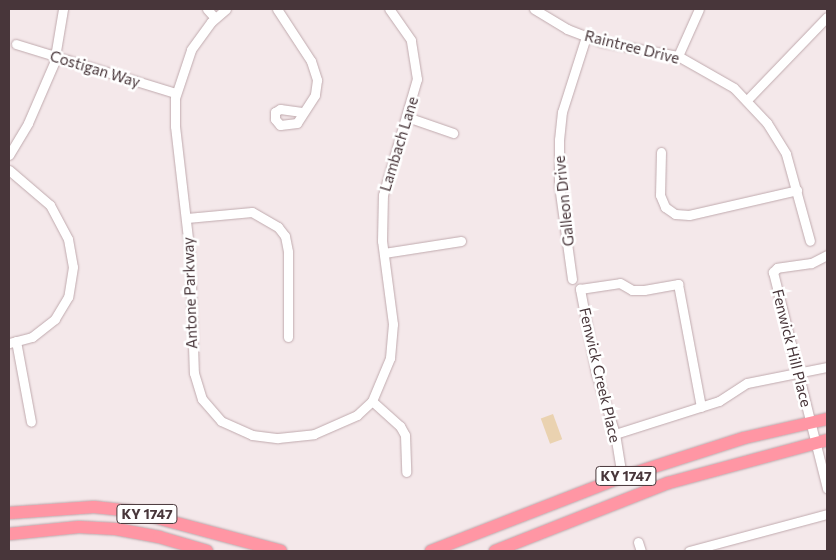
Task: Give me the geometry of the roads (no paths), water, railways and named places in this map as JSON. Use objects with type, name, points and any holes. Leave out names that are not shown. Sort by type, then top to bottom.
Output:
[{"type":"main road","name":"KY 1747","points":[[431,551],[622,477],[744,438],[827,419]]},
{"type":"main road","name":"KY 1747","points":[[495,551],[668,483],[827,440]]},
{"type":"main road","name":"KY 1747","points":[[9,513],[94,507],[131,511],[281,551]]},
{"type":"main road","name":"KY 1747","points":[[9,534],[79,527],[116,529],[159,537],[207,551]]},
{"type":"street","points":[[9,155],[28,123],[55,56],[63,9]]},
{"type":"street","points":[[206,9],[215,18]]},
{"type":"street","name":"Antone Parkway","points":[[226,9],[215,18],[191,50],[176,93],[175,126],[187,218],[194,373],[198,391],[213,414],[243,432],[287,438],[314,434],[336,427],[372,401]]},
{"type":"street","points":[[277,9],[316,73],[315,95],[302,112]]},
{"type":"street","name":"Lambach Lane","points":[[372,401],[386,372],[392,342],[392,309],[384,253],[383,195],[417,86],[416,56],[407,34],[390,9]]},
{"type":"street","name":"Raintree Drive","points":[[534,9],[586,37],[620,46],[678,56],[720,77],[748,100],[778,138],[797,190],[810,241]]},
{"type":"street","points":[[678,56],[699,9]]},
{"type":"street","points":[[748,100],[827,17]]},
{"type":"street","name":"Galleon Drive","points":[[572,279],[559,185],[559,140],[562,112],[586,37]]},
{"type":"street","name":"Costigan Way","points":[[16,44],[176,93]]},
{"type":"street","points":[[407,117],[452,133]]},
{"type":"street","points":[[661,152],[660,195],[665,207],[675,214],[689,215],[797,190]]},
{"type":"street","points":[[9,170],[44,198],[55,213],[68,239],[73,267],[68,296],[60,313],[44,330],[12,342],[31,422]]},
{"type":"street","points":[[187,218],[252,212],[278,227],[285,236],[288,252],[288,337]]},
{"type":"street","points":[[384,253],[461,241]]},
{"type":"street","name":"Fenwick Hill Place","points":[[814,442],[773,272],[827,255]]},
{"type":"street","name":"Fenwick Creek Place","points":[[622,477],[615,434],[596,374],[580,289],[620,283],[632,290],[644,290],[678,284],[701,407]]},
{"type":"street","points":[[615,434],[720,400],[747,383],[827,368]]},
{"type":"street","points":[[372,401],[400,426],[405,435],[406,472]]},
{"type":"street","points":[[814,442],[827,488]]},
{"type":"street","points":[[689,551],[827,514]]}]
